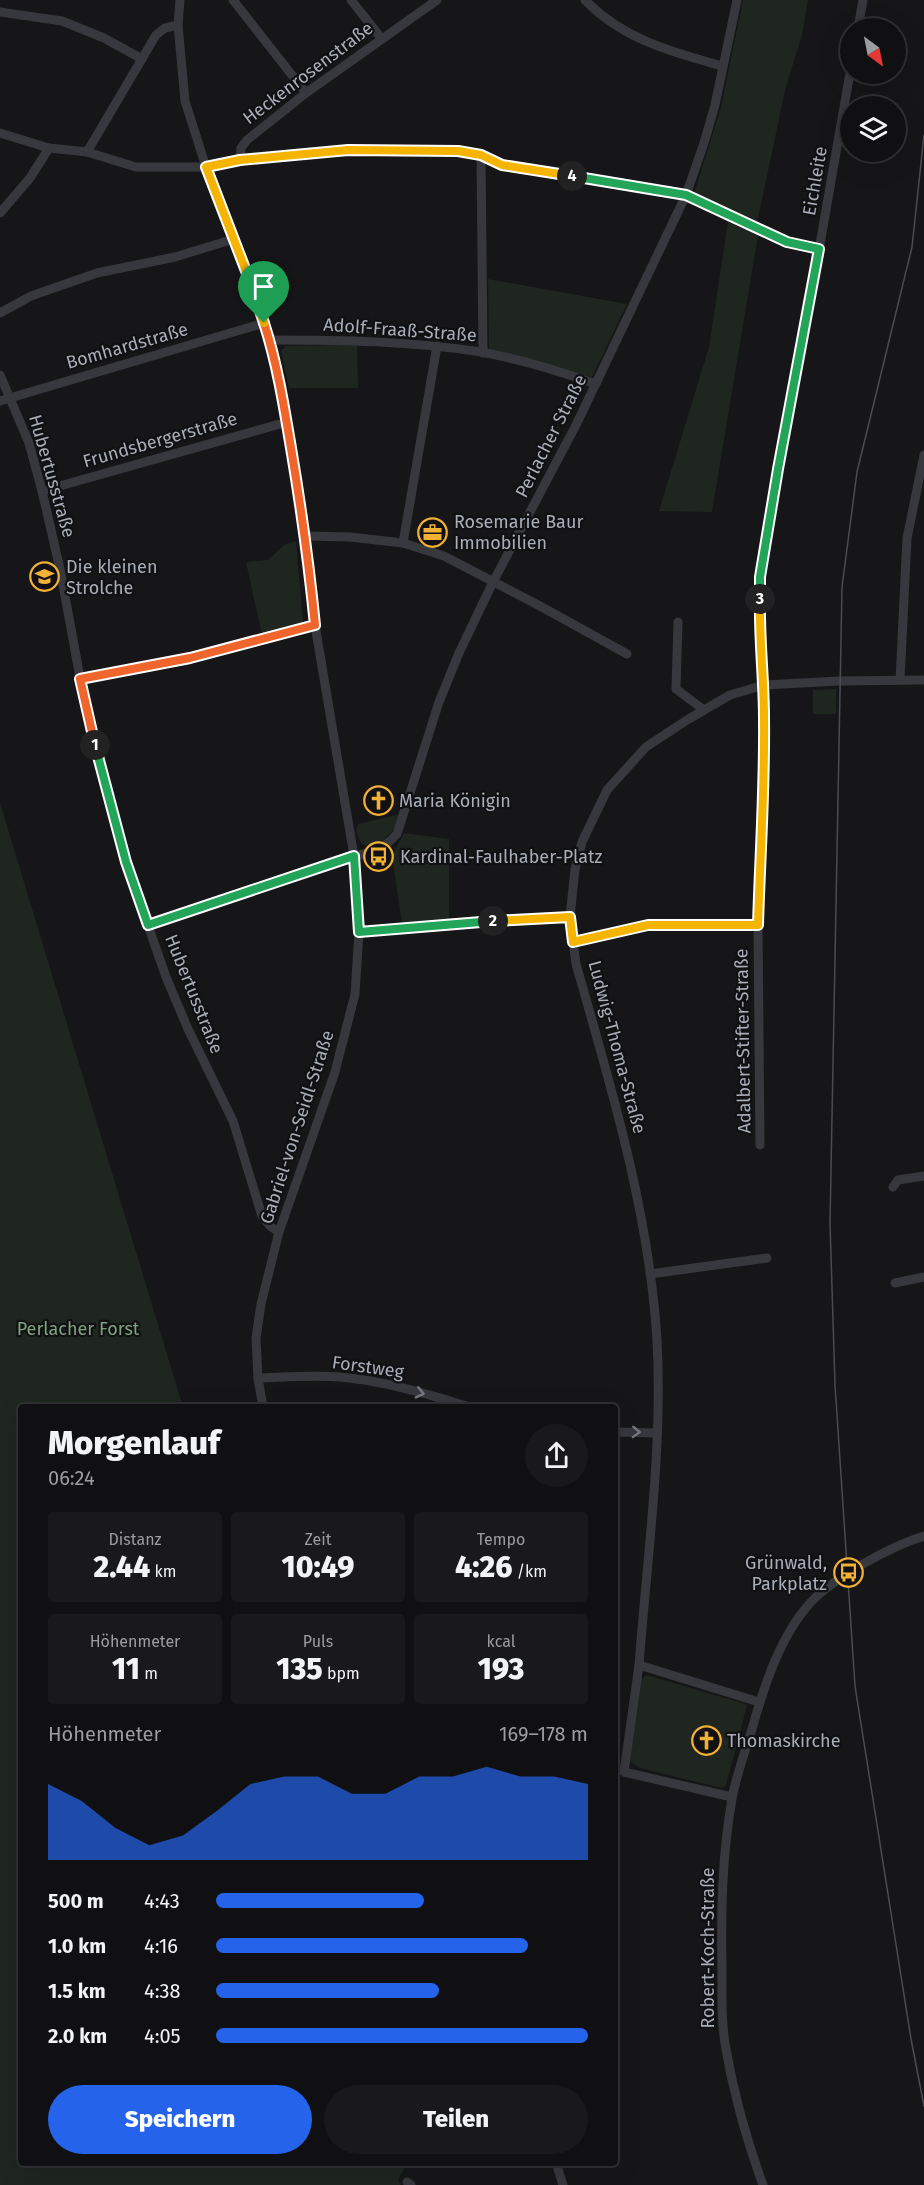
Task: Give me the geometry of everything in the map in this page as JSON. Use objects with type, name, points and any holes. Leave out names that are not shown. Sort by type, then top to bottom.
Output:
[{"type":"street","name":"Gabriel-von-Seidl-Straße","points":[[180,0],[178,25],[185,100],[206,167],[270,340],[287,422],[306,536],[315,625],[354,856],[359,932],[355,994],[345,1032],[329,1089],[279,1232],[261,1304],[256,1338],[258,1378],[262,1404]]},
{"type":"street","points":[[233,0],[306,93]]},
{"type":"street","points":[[351,0],[382,39]]},
{"type":"street","name":"Heckenrosenstraße","points":[[240,160],[241,148],[246,140],[306,93],[437,0]]},
{"type":"street","points":[[585,0],[614,25],[654,46],[722,66]]},
{"type":"street","name":"Perlacher Straße","points":[[148,925],[354,856],[377,852],[397,834],[440,702],[459,653],[493,582],[596,384],[686,195],[715,105],[737,0]]},
{"type":"street","points":[[860,18],[863,0]]},
{"type":"street","points":[[0,12],[62,21],[104,38],[142,59]]},
{"type":"street","points":[[87,152],[156,35],[165,28],[178,25]]},
{"type":"street","name":"Eichleite","points":[[764,685],[759,634],[760,577],[848,84]]},
{"type":"street","points":[[0,133],[50,148],[87,152],[136,167],[206,167],[240,160],[348,150],[458,151],[481,155],[502,165],[686,195],[787,242],[819,249]]},
{"type":"street","points":[[0,213],[30,178],[50,148]]},
{"type":"street","points":[[481,155],[483,352]]},
{"type":"street","points":[[0,312],[31,296],[97,273],[175,257],[234,239]]},
{"type":"street","name":"Bomhardstraße","points":[[0,401],[264,323]]},
{"type":"street","name":"Adolf-Fraaß-Straße","points":[[270,340],[355,340],[483,352],[562,372],[596,384]]},
{"type":"street","points":[[403,543],[437,346]]},
{"type":"street","name":"Hubertusstraße","points":[[0,375],[29,443],[42,491],[60,569],[80,679],[120,841],[148,925],[188,1029],[232,1122],[262,1216],[270,1227],[279,1232]]},
{"type":"street","name":"Frundsbergerstraße","points":[[42,491],[287,422]]},
{"type":"street","points":[[900,680],[907,538],[924,455]]},
{"type":"street","points":[[306,536],[350,537],[403,543],[444,556],[627,654]]},
{"type":"street","points":[[678,622],[676,689],[704,710]]},
{"type":"street","points":[[80,679],[190,658],[315,625]]},
{"type":"street","name":"Ludwig-Thoma-Straße","points":[[620,1771],[639,1665],[657,1433],[657,1340],[650,1275],[635,1182],[576,964],[570,917],[575,869],[582,842],[607,790],[646,747],[730,695],[764,685],[924,680]]},
{"type":"street","name":"Adalbert-Stifter-Straße","points":[[760,1145],[758,925],[764,685]]},
{"type":"street","points":[[359,932],[570,917]]},
{"type":"street","points":[[573,942],[648,925],[758,925]]},
{"type":"street","points":[[893,1187],[898,1180],[924,1176]]},
{"type":"street","points":[[650,1275],[767,1258]]},
{"type":"street","points":[[895,1283],[924,1277]]},
{"type":"street","name":"Forstweg","points":[[258,1378],[356,1378],[421,1392],[460,1404]]},
{"type":"street","points":[[618,1432],[657,1433]]},
{"type":"street","name":"Robert-Koch-Straße","points":[[763,2185],[725,2047],[721,1903],[732,1797],[759,1702],[793,1626],[810,1604],[829,1587],[886,1553],[924,1536]]},
{"type":"street","points":[[639,1665],[759,1702]]},
{"type":"street","points":[[620,1771],[732,1797]]},
{"type":"street","points":[[557,2166],[563,2185]]},
{"type":"green space","points":[[743,0],[808,0],[802,35],[786,86],[757,223],[694,194],[721,107]]},
{"type":"green space","points":[[728,222],[758,235],[712,512],[659,511],[709,347]]},
{"type":"green space","points":[[488,279],[627,304],[592,377],[489,349]]},
{"type":"green space","points":[[357,345],[358,388],[289,388],[281,351],[286,346]]},
{"type":"green space","points":[[296,541],[303,623],[262,635],[246,562],[268,560],[284,545]]},
{"type":"green space","points":[[836,689],[836,714],[813,714],[813,690]]},
{"type":"green space","name":"Perlacher Forst","points":[[0,803],[182,1404],[18,1404],[18,2166],[405,2166],[398,2180],[401,2185],[0,2185]]},
{"type":"green space","name":"Kardinal-Faulhaber-Platz","points":[[397,815],[400,817],[386,838],[375,844],[363,845],[357,832],[358,824]]},
{"type":"green space","points":[[404,833],[449,839],[449,920],[402,923],[392,856]]},
{"type":"green space","points":[[647,1675],[747,1706],[726,1785],[722,1788],[640,1768],[631,1762],[641,1680]]},
{"type":"tram line","points":[[924,135],[912,247],[857,472],[842,587],[830,1223],[835,1385],[855,1686],[911,2039],[924,2106]]},
{"type":"place","name":"Rosemarie Baur Immobilien","points":[[433,532]]},
{"type":"place","name":"Die kleinen Strolche","points":[[45,577]]},
{"type":"place","name":"Maria Königin","points":[[378,801]]},
{"type":"place","name":"Kardinal-Faulhaber-Platz","points":[[379,857]]},
{"type":"place","name":"Grünwald, Parkplatz","points":[[848,1573]]},
{"type":"place","name":"Thomaskirche","points":[[706,1741]]},
{"type":"route","points":[[348,150],[458,151],[481,155],[502,165],[686,195],[787,242],[819,249],[760,577],[759,634],[764,685],[764,721],[758,925],[648,925],[573,942],[570,917],[359,932],[354,856],[148,925],[126,862],[100,767],[80,679],[190,658],[315,625],[306,536],[287,422],[270,340],[264,323],[206,167],[240,160],[348,150]]}]
